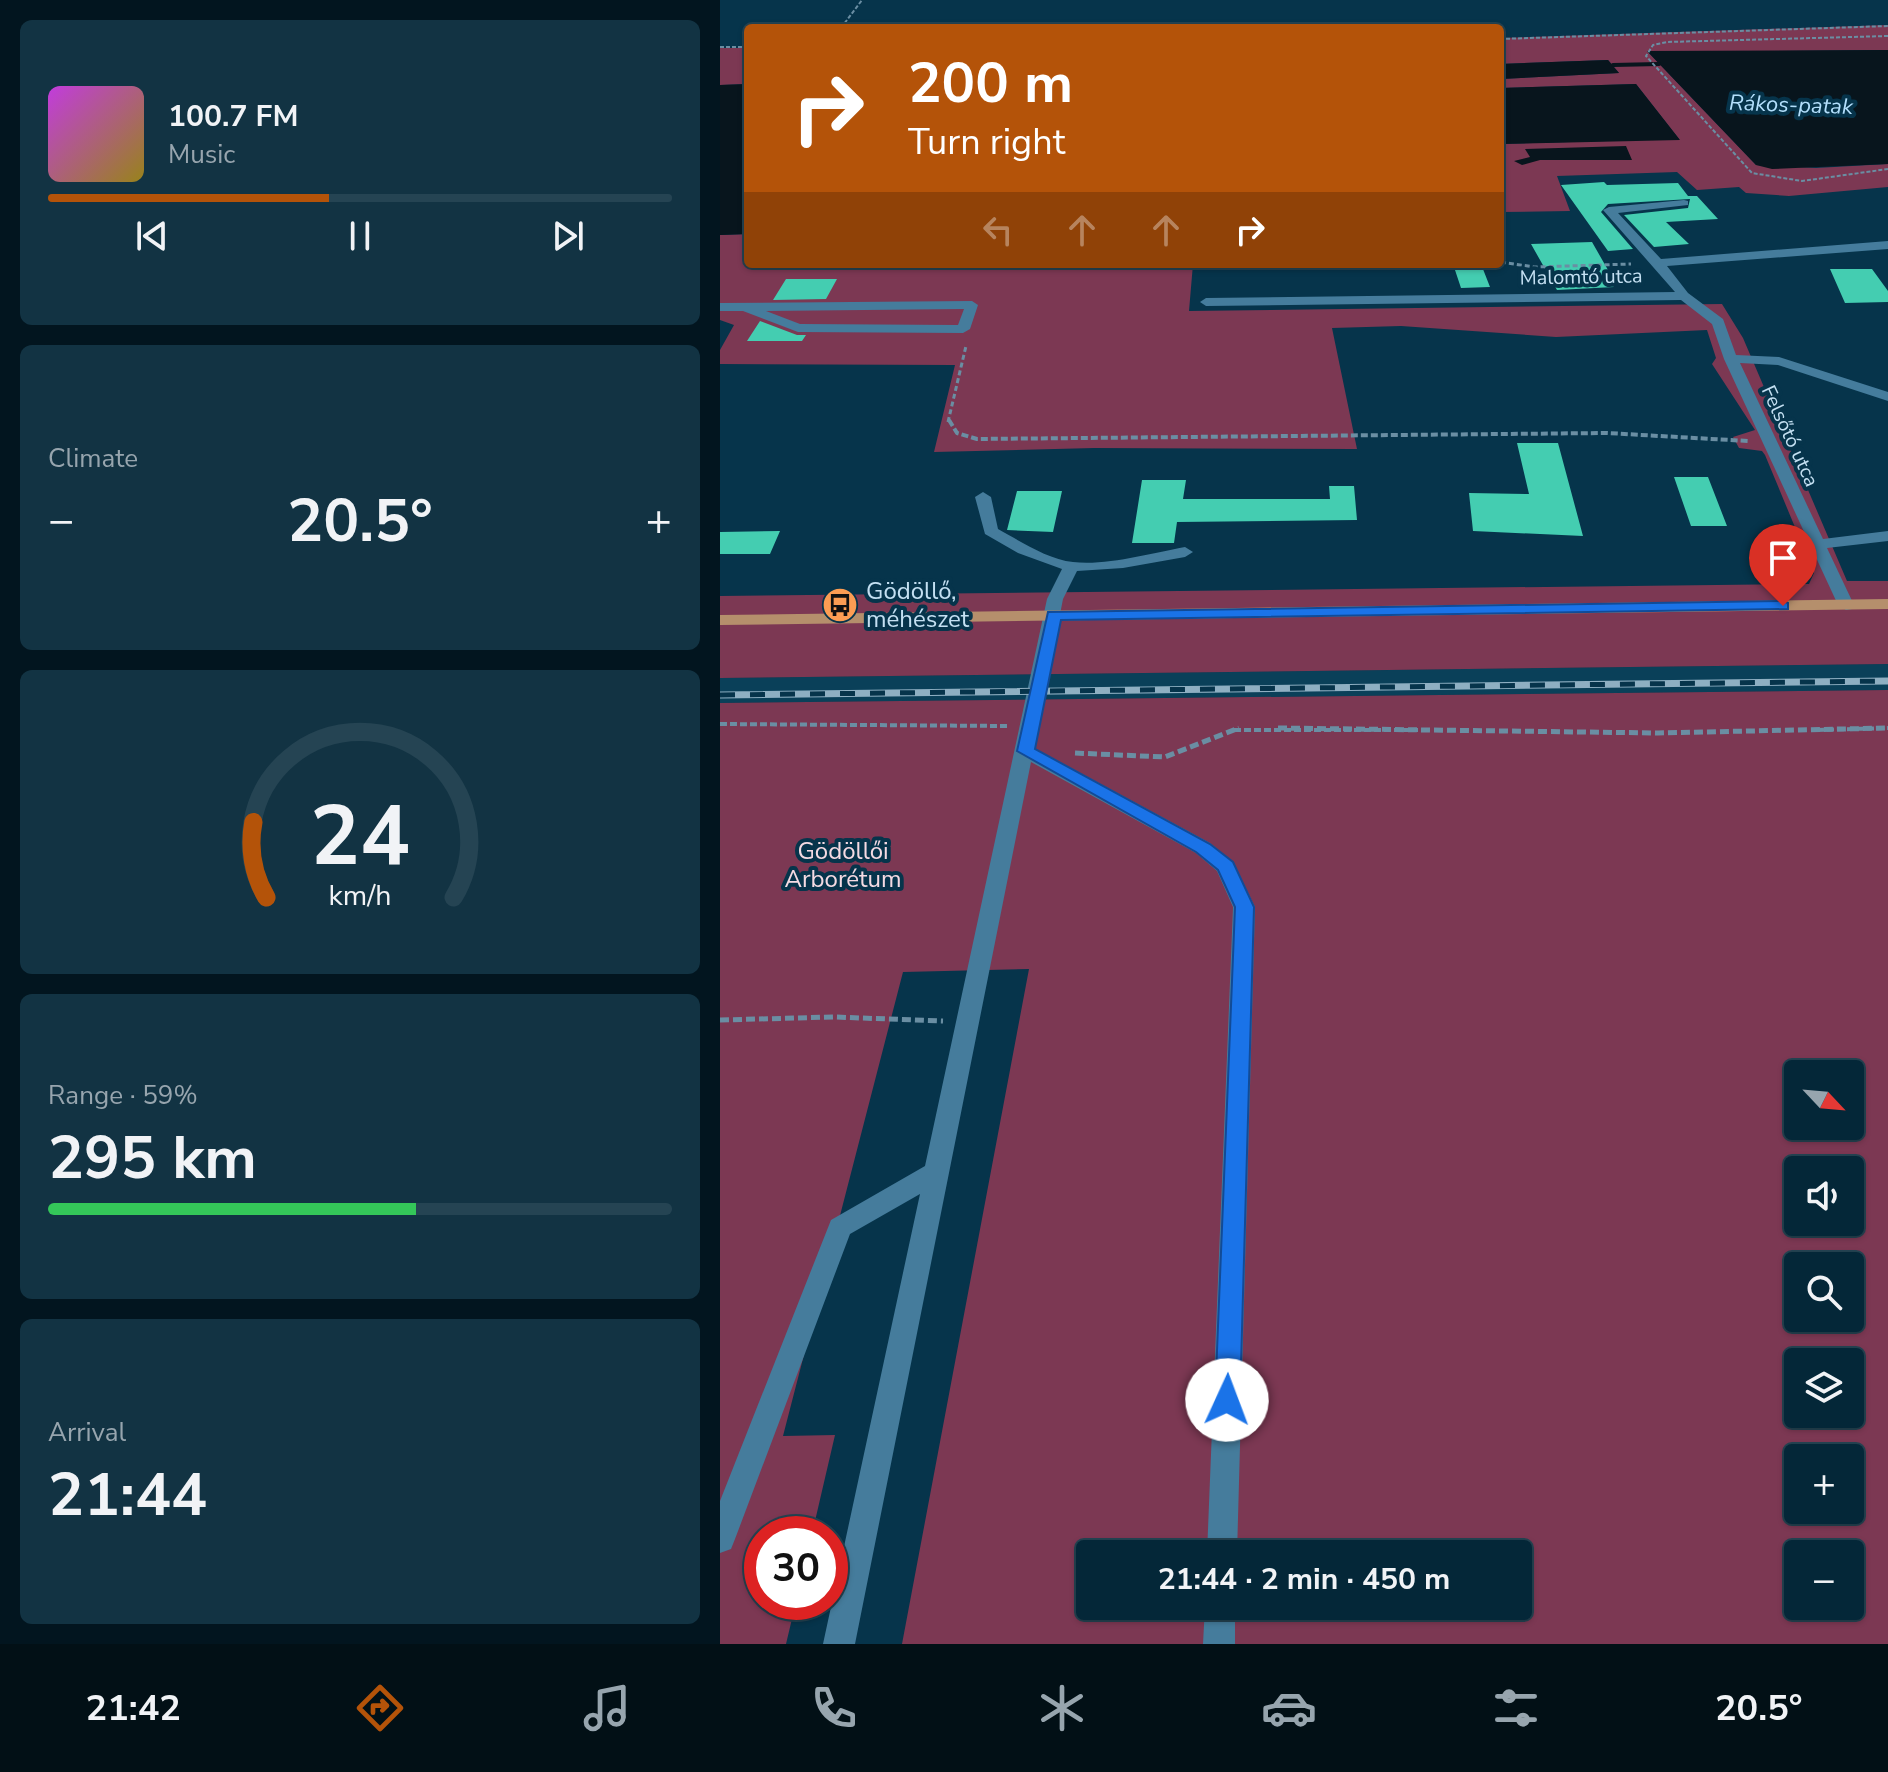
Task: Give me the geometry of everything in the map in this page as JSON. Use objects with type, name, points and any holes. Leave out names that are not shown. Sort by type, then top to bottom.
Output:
[{"type":"main road","points":[[720,620],[1888,604]]},
{"type":"street","points":[[1658,263],[1609,210],[1684,203]]},
{"type":"street","name":"Malomtó utca","points":[[1658,263],[1888,245]]},
{"type":"street","name":"Malomtó utca","points":[[1658,263],[1684,296]]},
{"type":"street","name":"Malomtó utca","points":[[1206,302],[1684,296]]},
{"type":"street","name":"Felsőtó utca","points":[[1684,296],[1718,322],[1731,359],[1846,605]]},
{"type":"street","points":[[720,307],[972,305],[963,329],[798,328],[745,307]]},
{"type":"street","points":[[1731,359],[1779,361],[1888,397]]},
{"type":"street","points":[[983,497],[991,531],[1024,550],[1071,567],[1123,563],[1185,552]]},
{"type":"street","points":[[1819,544],[1888,536]]},
{"type":"street","points":[[839,1644],[1058,591],[1071,567]]},
{"type":"street","points":[[1026,751],[1203,848],[1226,867],[1244,907],[1222,1540]]},
{"type":"street","points":[[720,1539],[840,1227],[938,1171]]},
{"type":"street","points":[[1219,1644],[1220,1620]]},
{"type":"path","points":[[844,24],[862,0]]},
{"type":"path","points":[[1504,39],[1888,26]]},
{"type":"path","points":[[1888,36],[1676,41],[1653,45],[1646,56],[1752,173],[1761,177],[1800,180],[1888,169]]},
{"type":"path","points":[[720,47],[744,47]]},
{"type":"path","points":[[1504,262],[1534,267],[1658,263]]},
{"type":"path","points":[[965,322],[968,338],[948,423],[957,433],[977,439],[1607,433],[1735,441]]},
{"type":"path","points":[[720,724],[1031,726]]},
{"type":"path","points":[[1072,753],[1165,757],[1240,727],[1658,733],[1888,728]]},
{"type":"path","points":[[720,1020],[834,1017],[969,1022]]},
{"type":"shaded area","points":[[1888,664],[1888,690],[720,703],[720,678]]},
{"type":"green space","points":[[1888,25],[1888,50],[1648,52],[1756,165],[1816,168],[1888,164],[1888,187],[1789,196],[1746,193],[1739,187],[1697,190],[1677,172],[1557,176],[1570,211],[1504,212],[1504,144],[1679,139],[1636,84],[1504,88],[1504,79],[1619,73],[1608,60],[1504,64],[1504,38]]},
{"type":"green space","points":[[720,48],[744,48],[744,84],[720,85]]},
{"type":"green space","points":[[744,234],[744,268],[1193,268],[1189,311],[1722,304],[1743,338],[1847,581],[1888,581],[1888,664],[720,678],[720,596],[1809,584],[1814,573],[1765,455],[1762,451],[1739,448],[1733,437],[1755,430],[1712,364],[1716,358],[1707,330],[1556,337],[1401,326],[1332,328],[1357,449],[1094,448],[934,452],[955,365],[720,364],[720,350],[734,325],[720,320],[720,235]]},
{"type":"green space","name":"Gödöllői Arborétum","points":[[1888,690],[1888,1644],[902,1644],[1029,969],[903,972],[783,1436],[835,1435],[816,1516],[744,1516],[744,1620],[792,1620],[786,1644],[720,1644],[720,703]]},
{"type":"water","name":"Rákos-patak","points":[[1888,50],[1888,164],[1772,169],[1756,165],[1647,51]]},
{"type":"water","points":[[1608,60],[1619,73],[1504,79],[1504,64]]},
{"type":"water","points":[[744,84],[744,234],[720,235],[720,85]]},
{"type":"water","points":[[1636,84],[1680,140],[1504,144],[1504,88]]},
{"type":"water","points":[[1626,146],[1632,160],[1540,160],[1522,165],[1514,161],[1530,157],[1525,149]]},
{"type":"building","points":[[1604,182],[1607,185],[1678,183],[1688,196],[1697,196],[1718,219],[1666,222],[1689,244],[1654,247],[1624,215],[1688,208],[1690,199],[1608,204],[1601,212],[1633,249],[1608,251],[1561,185]]},
{"type":"building","points":[[1592,242],[1616,284],[1612,284],[1614,287],[1557,290],[1531,244]]},
{"type":"building","points":[[1454,268],[1483,268],[1490,287],[1461,288]]},
{"type":"building","points":[[1830,269],[1872,269],[1888,291],[1888,302],[1845,303]]},
{"type":"building","points":[[786,279],[837,279],[826,299],[773,300]]},
{"type":"building","points":[[760,321],[797,335],[806,335],[802,341],[747,341]]},
{"type":"building","points":[[1517,443],[1558,443],[1583,536],[1473,531],[1469,493],[1529,494]]},
{"type":"building","points":[[1674,477],[1708,477],[1727,526],[1691,526]]},
{"type":"building","points":[[1142,480],[1186,480],[1183,499],[1330,499],[1329,486],[1354,486],[1357,520],[1177,522],[1174,543],[1132,543]]},
{"type":"building","points":[[1017,491],[1062,491],[1053,532],[1007,530]]},
{"type":"building","points":[[780,531],[770,554],[720,554],[720,532]]},
{"type":"waterway","points":[[1613,65],[1659,64]]},
{"type":"railway","points":[[720,695],[1888,681]]},
{"type":"place","name":"Gödöllő, méhészet","points":[[840,605]]},
{"type":"route","points":[[1227,1400],[1244,907],[1226,867],[1203,848],[1026,751],[1054,616],[1783,606]]}]
